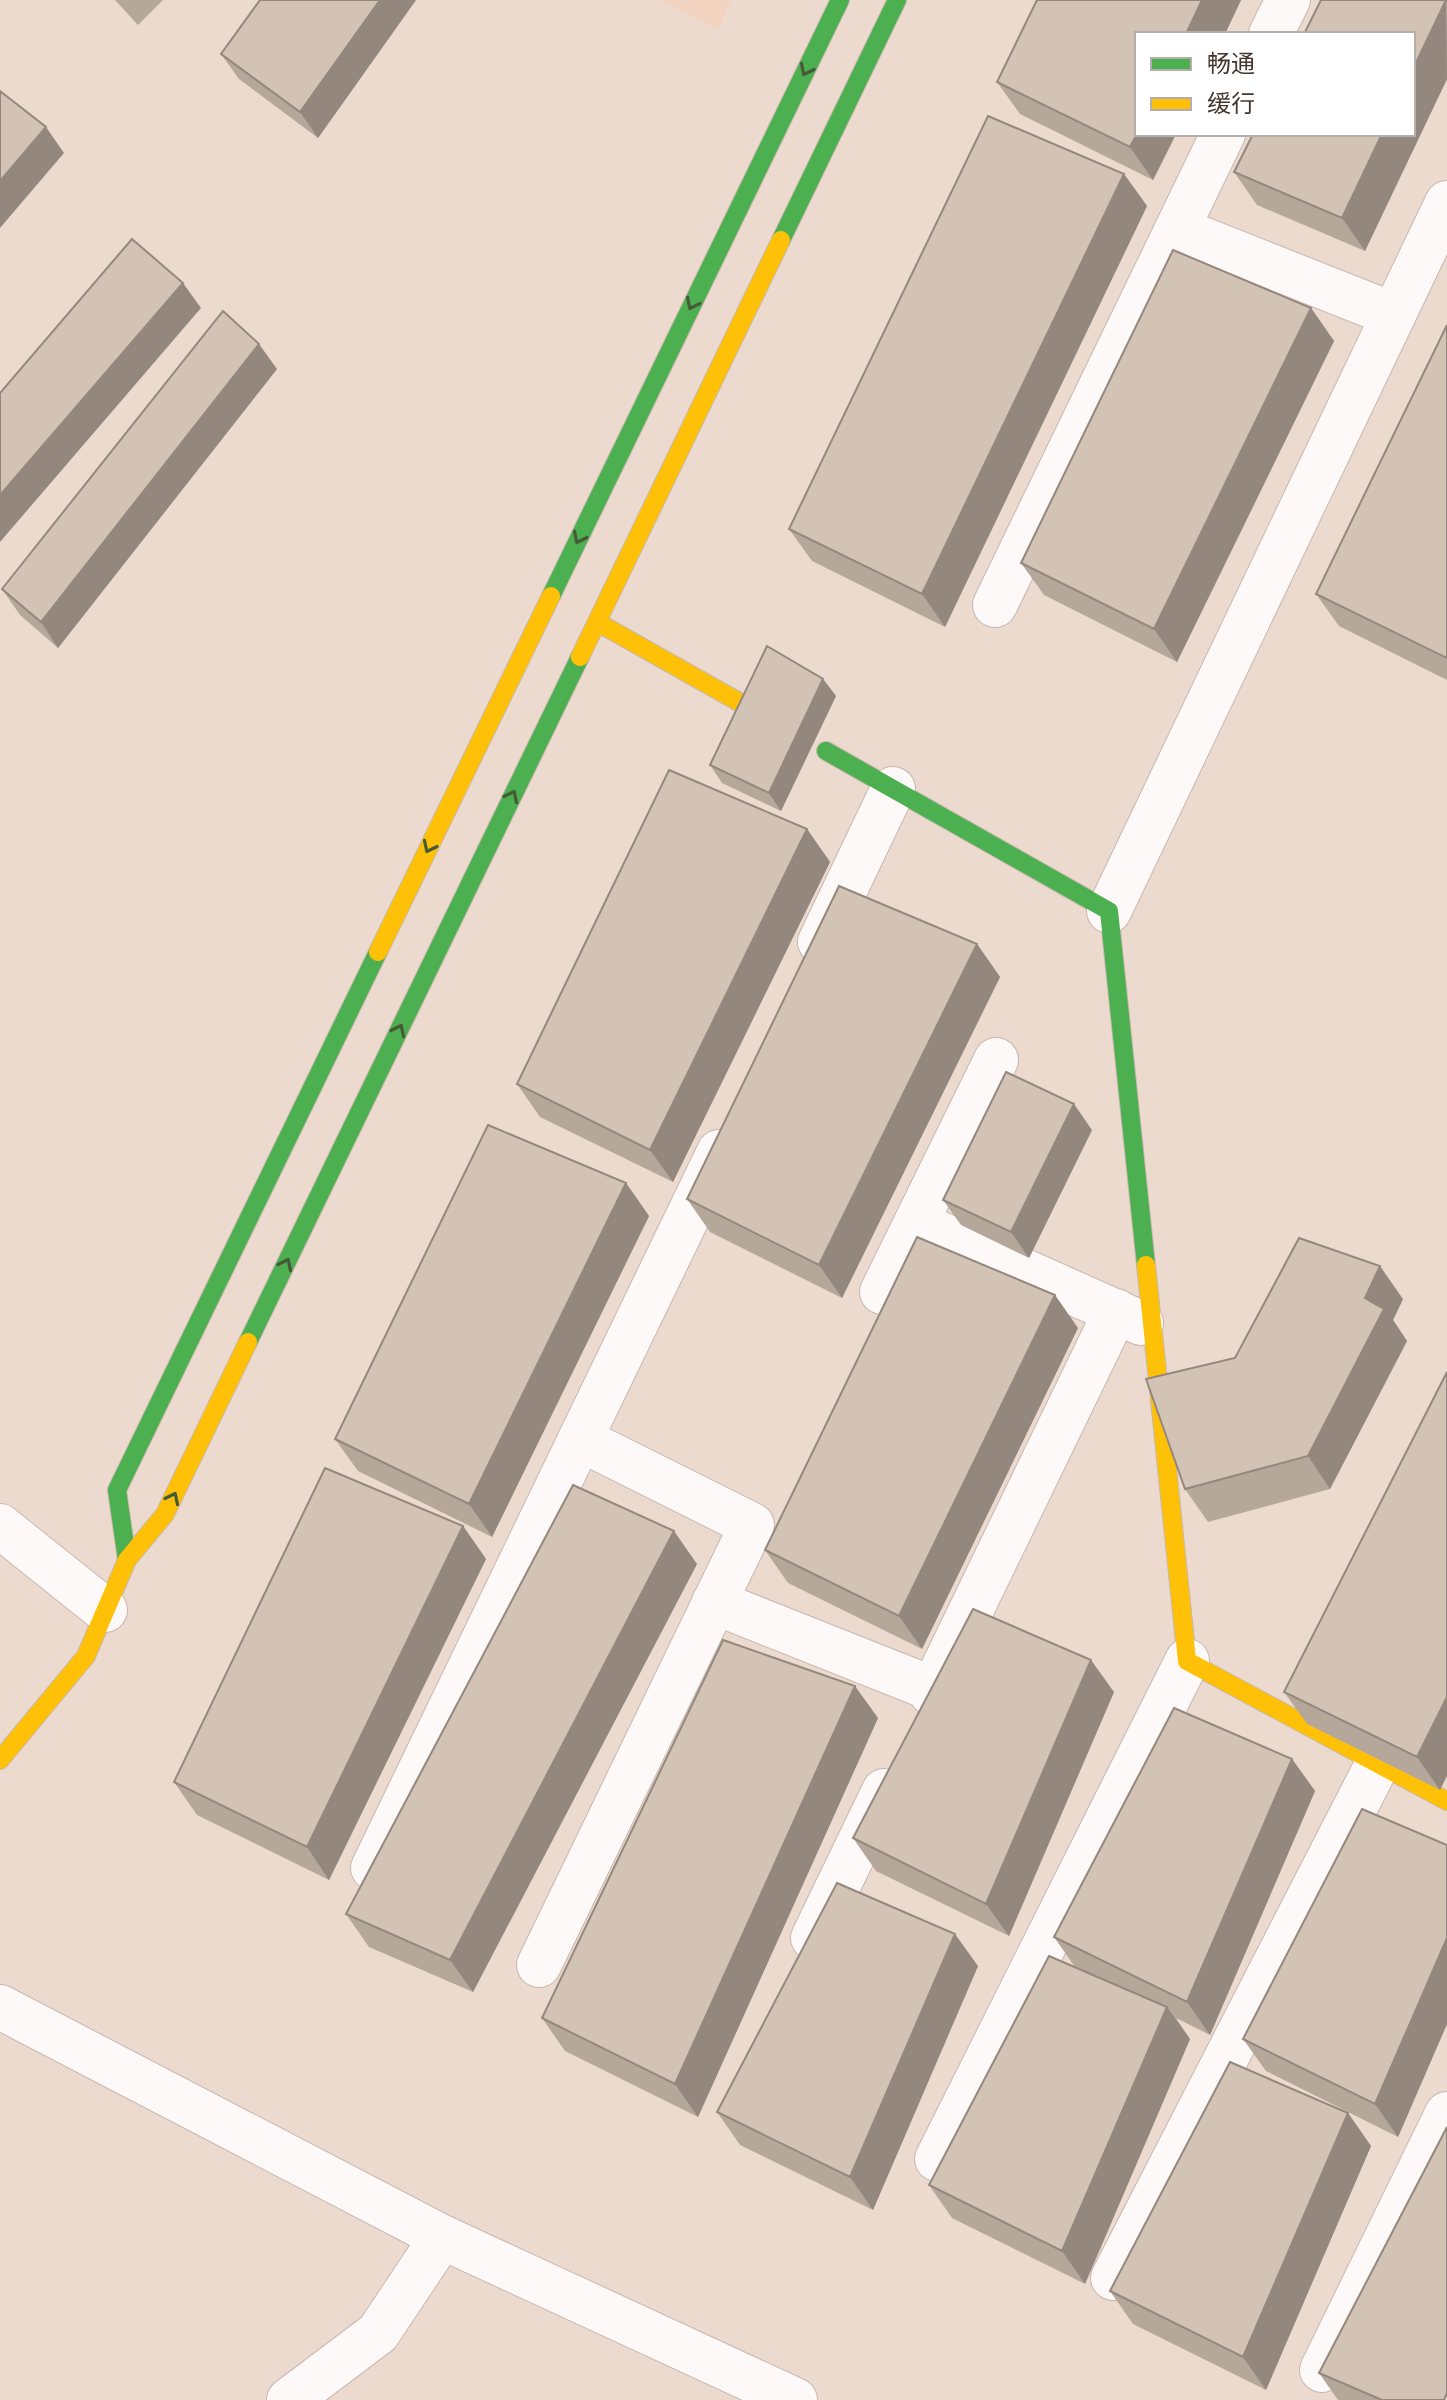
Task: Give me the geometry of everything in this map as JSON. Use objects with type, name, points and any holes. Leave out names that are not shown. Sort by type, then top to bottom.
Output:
[{"type":"street","points":[[127,1560],[117,1490],[840,0]]},
{"type":"street","points":[[0,1760],[86,1656],[127,1560],[165,1514],[897,0]]},
{"type":"street","points":[[1272,32],[1288,0]]},
{"type":"street","points":[[995,605],[1222,136]]},
{"type":"street","points":[[937,2159],[1187,1661],[1134,1319],[1109,911],[1447,203]]},
{"type":"street","points":[[1177,229],[1394,315]]},
{"type":"street","points":[[597,622],[746,706]]},
{"type":"street","points":[[826,751],[1109,911]]},
{"type":"street","points":[[805,973],[893,789]]},
{"type":"street","points":[[882,1292],[996,1060]]},
{"type":"street","points":[[372,1870],[737,1114]]},
{"type":"street","points":[[916,1223],[1134,1319]]},
{"type":"street","points":[[794,1977],[933,1689],[1134,1319]]},
{"type":"street","points":[[539,1965],[752,1525],[580,1439]]},
{"type":"street","points":[[0,1526],[105,1610]]},
{"type":"street","points":[[714,1602],[933,1689]]},
{"type":"street","points":[[1187,1661],[1447,1801]]},
{"type":"street","points":[[1113,2278],[1378,1763]]},
{"type":"street","points":[[0,2007],[442,2237],[795,2400]]},
{"type":"street","points":[[1322,2370],[1447,2114]]},
{"type":"street","points":[[289,2400],[378,2333],[442,2237]]},
{"type":"shaded area","points":[[660,0],[731,0],[718,29]]},
{"type":"building","points":[[260,0],[380,0],[300,112],[221,54]]},
{"type":"building","points":[[1037,0],[1202,0],[1187,32],[1135,32],[1136,136],[1130,147],[997,82]]},
{"type":"building","points":[[1321,0],[1446,0],[1415,65],[1415,32],[1305,32]]},
{"type":"building","points":[[0,91],[46,127],[0,181]]},
{"type":"building","points":[[988,116],[1124,174],[922,594],[789,529]]},
{"type":"building","points":[[1252,136],[1381,136],[1342,218],[1234,172]]},
{"type":"building","points":[[132,239],[183,283],[0,495],[0,393]]},
{"type":"building","points":[[1173,250],[1311,308],[1154,629],[1021,563]]},
{"type":"building","points":[[223,311],[259,344],[41,622],[2,589]]},
{"type":"building","points":[[1447,325],[1447,658],[1316,594]]},
{"type":"building","points":[[767,646],[823,679],[769,793],[710,765]]},
{"type":"building","points":[[669,770],[807,829],[650,1150],[517,1084]]},
{"type":"building","points":[[839,886],[977,944],[819,1265],[687,1199]]},
{"type":"building","points":[[1006,1072],[1074,1104],[1011,1232],[943,1200]]},
{"type":"building","points":[[488,1125],[626,1183],[469,1504],[335,1439]]},
{"type":"building","points":[[917,1237],[1055,1295],[899,1616],[765,1550]]},
{"type":"building","points":[[1299,1238],[1380,1266],[1365,1298],[1384,1309],[1308,1456],[1185,1489],[1146,1379],[1235,1358]]},
{"type":"building","points":[[1447,1372],[1447,1697],[1417,1757],[1284,1692]]},
{"type":"building","points":[[325,1468],[463,1526],[307,1847],[174,1782]]},
{"type":"building","points":[[573,1485],[674,1531],[450,1960],[346,1914]]},
{"type":"building","points":[[973,1609],[1091,1660],[986,1904],[853,1838]]},
{"type":"building","points":[[723,1640],[855,1686],[675,2084],[542,2018]]},
{"type":"building","points":[[1174,1708],[1292,1759],[1187,2002],[1054,1937]]},
{"type":"building","points":[[1362,1809],[1447,1845],[1447,1938],[1375,2104],[1243,2039]]},
{"type":"building","points":[[837,1883],[955,1934],[850,2177],[717,2112]]},
{"type":"building","points":[[1049,1956],[1167,2007],[1062,2251],[929,2185]]},
{"type":"building","points":[[1230,2062],[1348,2113],[1243,2357],[1110,2291]]},
{"type":"building","points":[[1447,2127],[1447,2393],[1444,2400],[1382,2400],[1319,2373]]},
{"type":"traffic: fast","points":[[551,596],[840,0]]},
{"type":"traffic: fast","points":[[781,240],[897,0]]},
{"type":"traffic: fast","points":[[248,1342],[580,657]]},
{"type":"traffic: fast","points":[[826,751],[1109,911],[1146,1265]]},
{"type":"traffic: fast","points":[[127,1560],[117,1490],[378,952]]},
{"type":"traffic: slow","points":[[580,657],[781,240]]},
{"type":"traffic: slow","points":[[378,952],[551,596]]},
{"type":"traffic: slow","points":[[597,622],[746,706]]},
{"type":"traffic: slow","points":[[1146,1265],[1187,1661],[1447,1801]]},
{"type":"traffic: slow","points":[[0,1760],[86,1656],[127,1560],[165,1514],[248,1342]]}]
